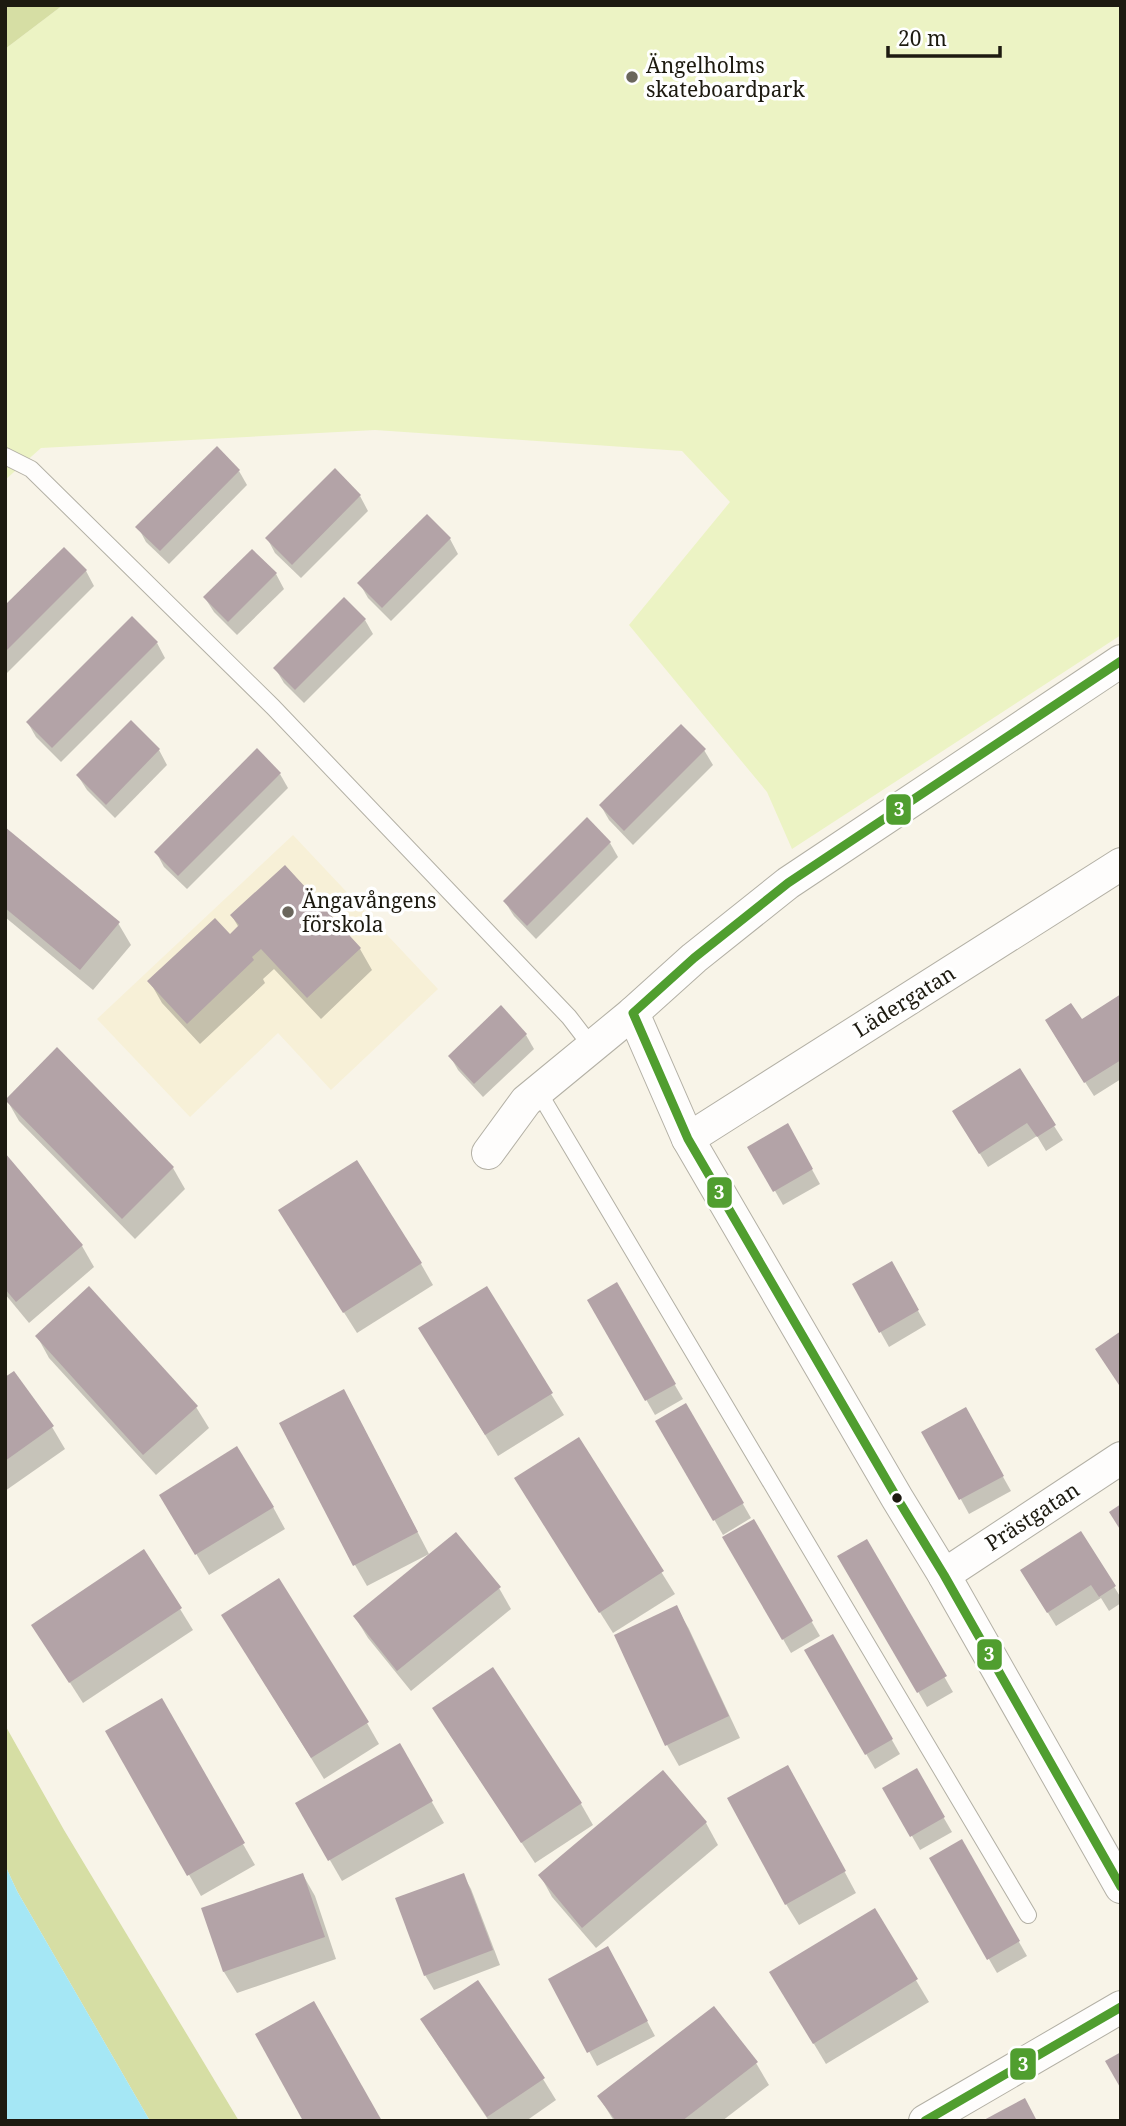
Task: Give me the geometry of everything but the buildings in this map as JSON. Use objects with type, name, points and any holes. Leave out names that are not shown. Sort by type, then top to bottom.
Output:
[{"type":"street","points":[[488,1153],[526,1101],[633,1013],[694,958],[788,883],[1121,661]]},
{"type":"street","name":"Lädergatan","points":[[688,1139],[1121,864]]},
{"type":"street","points":[[633,1013],[688,1139],[944,1575],[1121,1887]]},
{"type":"street","name":"Prästgatan","points":[[944,1575],[1121,1458]]},
{"type":"street","points":[[925,2121],[1121,2007]]},
{"type":"lane","points":[[5,456],[31,469],[273,707],[560,1007],[592,1047]]},
{"type":"lane","points":[[538,1091],[1028,1915]]},
{"type":"shaded area","name":"Ängavångens förskola","points":[[293,835],[438,989],[331,1090],[278,1033],[190,1117],[97,1019]]},
{"type":"green space","points":[[5,5],[63,5],[5,49]]},
{"type":"green space","points":[[63,5],[1121,5],[1121,635],[792,849],[767,792],[629,625],[730,502],[682,451],[375,430],[41,448],[5,480],[5,49]]},
{"type":"green space","points":[[5,1725],[64,1830],[239,2121],[150,2121],[17,1891],[5,1865]]},
{"type":"water","points":[[5,1865],[17,1891],[150,2121],[5,2121]]},
{"type":"transit line","name":"3","points":[[1121,661],[788,883],[694,958],[633,1013],[688,1139],[944,1575],[1121,1887]]},
{"type":"transit line","name":"3","points":[[925,2121],[1121,2007]]},
{"type":"place","name":"Ängelholms skateboardpark","points":[[632,77]]},
{"type":"place","name":"Ängavångens förskola","points":[[288,912]]}]
